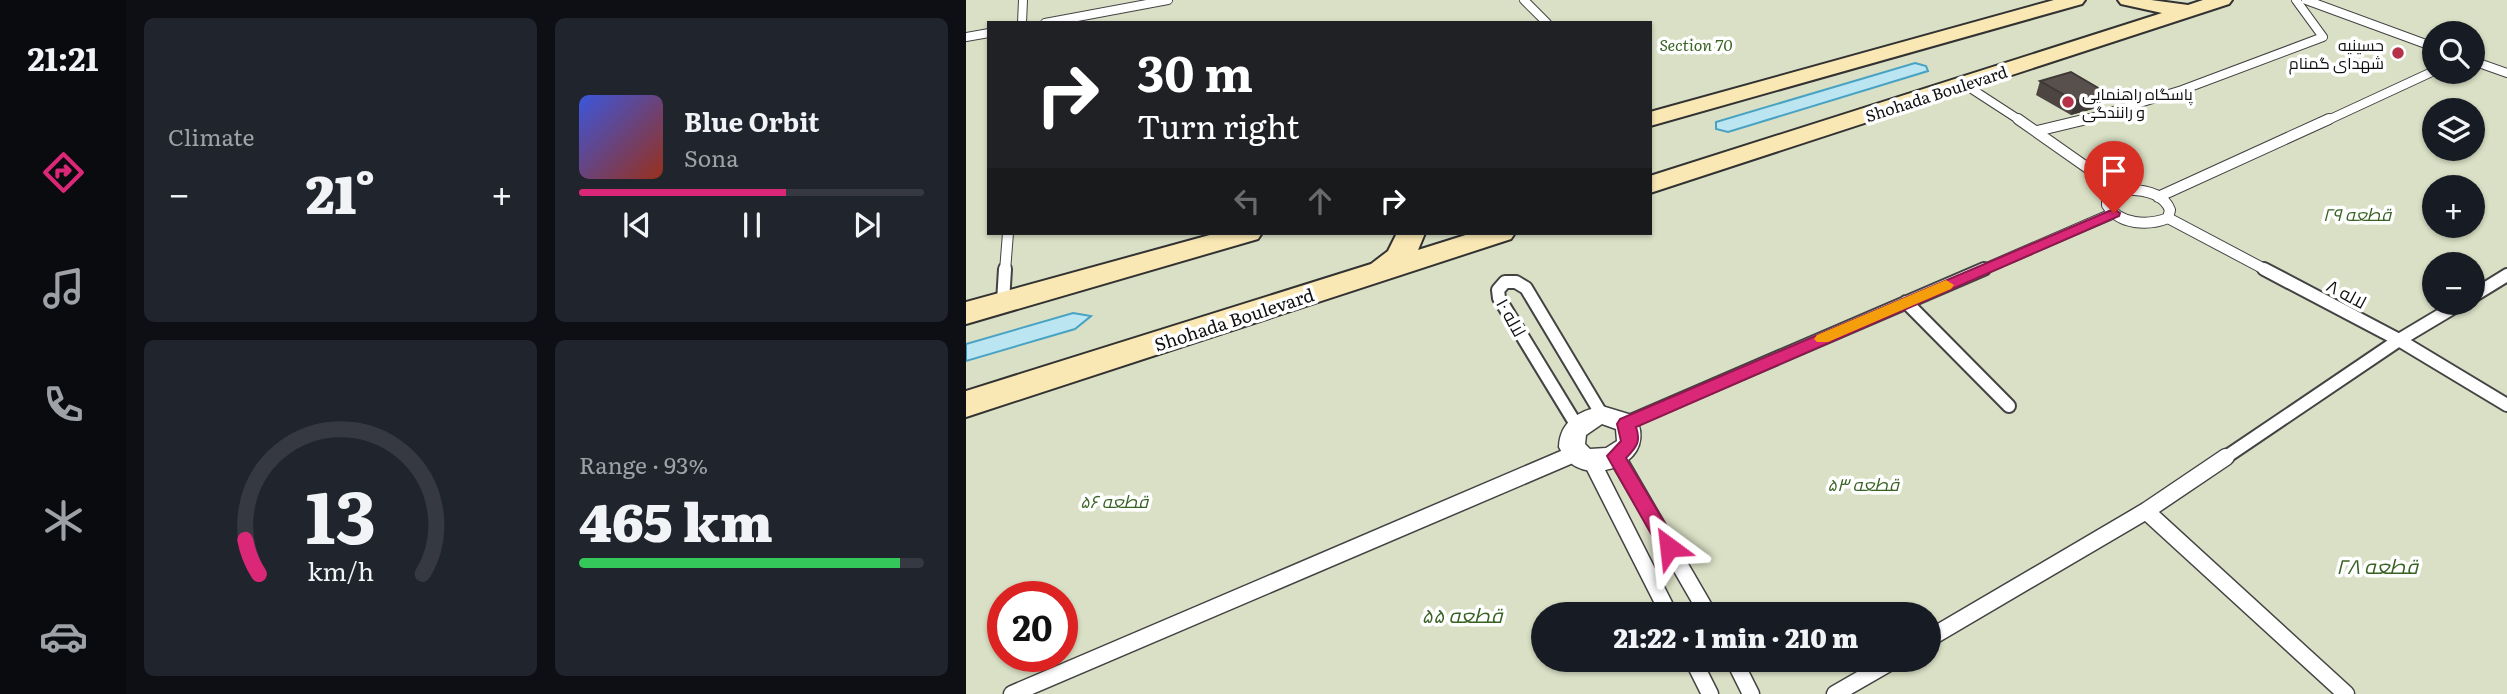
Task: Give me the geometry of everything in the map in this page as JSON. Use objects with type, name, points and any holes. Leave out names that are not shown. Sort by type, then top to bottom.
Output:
[{"type":"street","points":[[2128,0],[2177,9],[2215,2]]},
{"type":"street","points":[[1652,118],[2066,1]]},
{"type":"street","name":"Shohada Boulevard","points":[[1652,184],[2215,2]]},
{"type":"street","points":[[966,313],[1241,235]]},
{"type":"street","points":[[1382,271],[1401,256],[1410,235]]},
{"type":"street","name":"Shohada Boulevard","points":[[966,404],[1495,235]]},
{"type":"street","points":[[1588,419],[1614,419],[1631,437],[1629,444],[1616,456],[1583,457],[1571,440],[1577,426],[1588,419]]},
{"type":"lane","points":[[1022,21],[1023,0]]},
{"type":"lane","points":[[1056,21],[1168,0]]},
{"type":"lane","points":[[1524,0],[1545,21]]},
{"type":"lane","points":[[2037,131],[2082,121],[2204,82],[2323,37],[2296,0]]},
{"type":"lane","points":[[2306,0],[2422,43]]},
{"type":"lane","points":[[966,37],[987,33]]},
{"type":"lane","points":[[2485,65],[2507,73]]},
{"type":"lane","points":[[2158,197],[2422,76]]},
{"type":"lane","points":[[1964,85],[2037,131],[2119,190]]},
{"type":"lane","points":[[2119,190],[2139,190],[2158,197],[2169,208],[2168,218],[2162,222],[2143,224],[2114,213],[2106,201],[2107,196],[2119,190]]},
{"type":"lane","points":[[1614,419],[1906,302],[2114,213]]},
{"type":"lane","name":"لاله ۸","points":[[2168,218],[2399,340],[2507,405]]},
{"type":"lane","points":[[1003,302],[1008,235]]},
{"type":"lane","points":[[2485,289],[2507,275]]},
{"type":"lane","name":"لاله ۱۰","points":[[1577,426],[1499,298],[1498,290],[1504,282],[1516,282],[1526,288],[1614,419]]},
{"type":"lane","points":[[1906,302],[2009,406]]},
{"type":"lane","points":[[1941,631],[2146,511],[2399,340],[2441,315]]},
{"type":"lane","points":[[1616,456],[1701,602]]},
{"type":"lane","points":[[1012,694],[1583,457],[1662,602]]},
{"type":"lane","points":[[2146,511],[2346,694]]},
{"type":"lane","points":[[1699,672],[1710,694]]},
{"type":"lane","points":[[1740,672],[1751,694]]},
{"type":"lane","points":[[1835,694],[1873,672]]},
{"type":"green space","points":[[966,0],[2507,0],[2507,694],[966,694]]},
{"type":"water","points":[[1915,63],[1926,66],[1928,71],[1728,132],[1716,129],[1716,122]]},
{"type":"water","points":[[1073,313],[1091,316],[1075,329],[966,361],[966,344]]},
{"type":"building","points":[[2071,72],[2100,89],[2100,94],[2075,101],[2040,81]]},
{"type":"slow traffic","points":[[1822,339],[1946,285]]},
{"type":"place","name":"حسینیه شهدای گمنام","points":[[2398,53]]},
{"type":"place","name":"پاسگاه راهنمایی و رانندگی","points":[[2068,102]]},
{"type":"route","points":[[1669,547],[1616,456],[1629,444],[1630,430],[1626,424],[2114,213]]},
{"type":"park label","name":"Section 70","points":[[1696,44]]},
{"type":"park label","name":"قطعه ۲۹","points":[[2357,213]]},
{"type":"park label","name":"قطعه ۵۳","points":[[1863,483]]},
{"type":"park label","name":"قطعه ۵۶","points":[[1114,500]]},
{"type":"park label","name":"قطعه ۲۸","points":[[2377,564]]},
{"type":"park label","name":"قطعه ۵۵","points":[[1462,613]]}]
